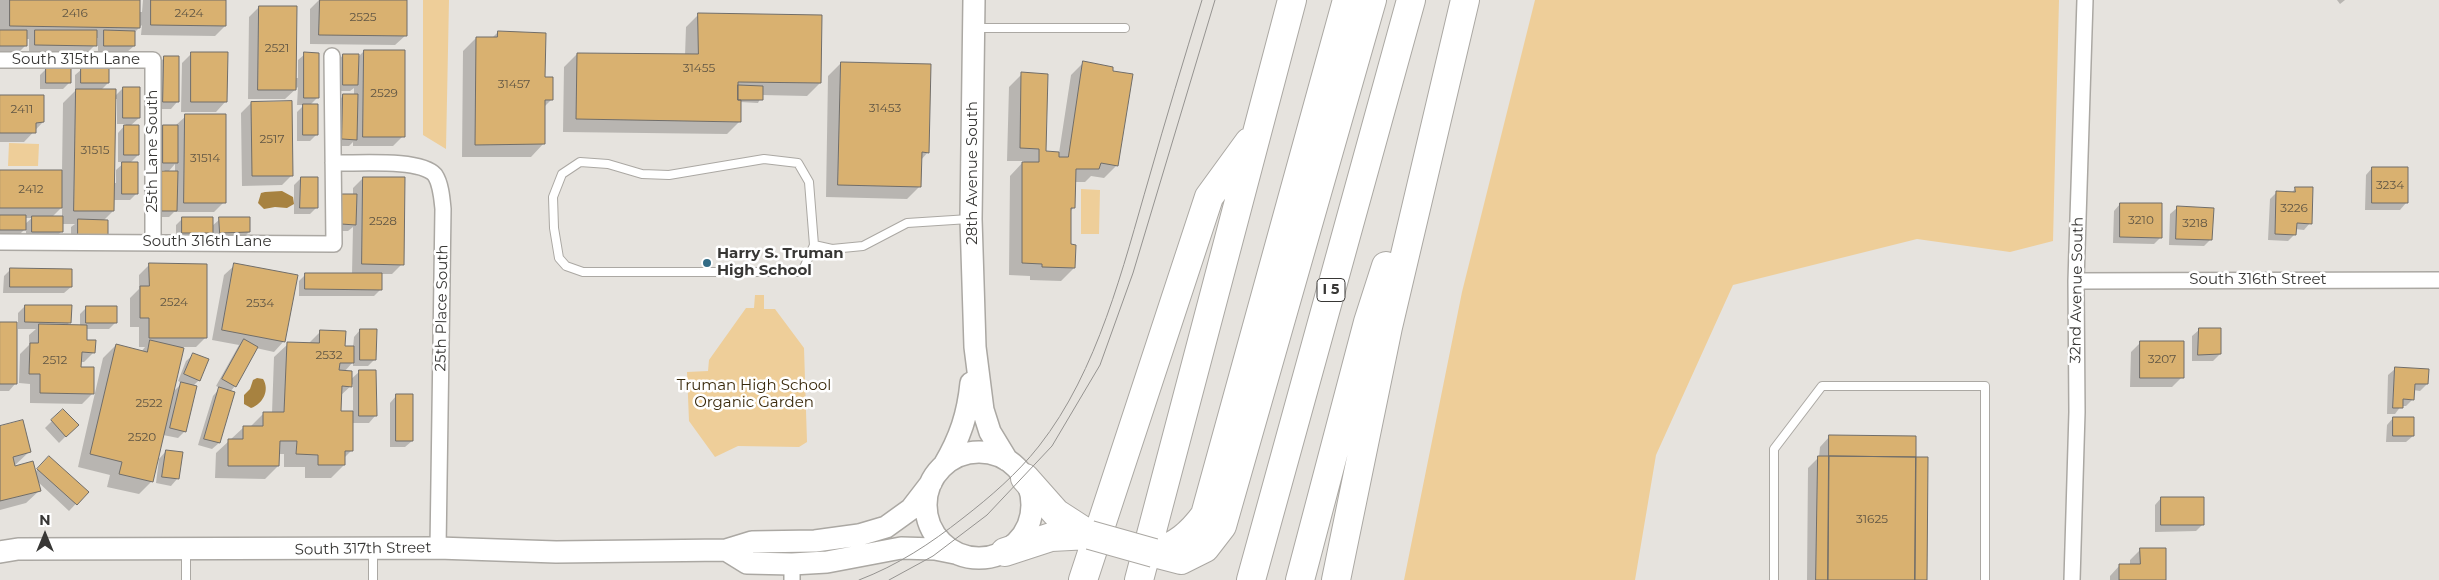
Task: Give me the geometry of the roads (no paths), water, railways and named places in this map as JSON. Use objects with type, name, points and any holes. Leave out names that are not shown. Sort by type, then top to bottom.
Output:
[{"type":"highway","points":[[1139,580],[1292,0]]},
{"type":"highway","points":[[1016,469],[1054,525],[1154,553],[1182,574],[1222,526],[1234,451],[1346,0]]},
{"type":"highway","points":[[1154,553],[1169,549],[1194,530],[1205,515],[1234,451],[1372,0]]},
{"type":"highway","name":"I 5","points":[[1251,580],[1411,0]]},
{"type":"highway","points":[[1336,580],[1388,327],[1465,0]]},
{"type":"highway","points":[[1300,580],[1368,322],[1444,84]]},
{"type":"highway","points":[[1082,580],[1209,197],[1258,131]]},
{"type":"highway","points":[[1005,552],[1054,525]]},
{"type":"street","name":"28th Avenue South","points":[[974,0],[971,219],[975,347],[983,410],[990,432],[1016,469]]},
{"type":"street","name":"32nd Avenue South","points":[[2072,580],[2076,412],[2076,281],[2085,0]]},
{"type":"street","points":[[332,56],[333,163]]},
{"type":"street","name":"South 315th Lane","points":[[0,60],[153,60]]},
{"type":"street","name":"25th Lane South","points":[[152,242],[153,60]]},
{"type":"street","name":"South 316th Lane","points":[[0,242],[334,244],[333,163]]},
{"type":"street","name":"25th Place South","points":[[333,163],[413,166],[428,170],[436,176],[441,193],[443,209],[438,548]]},
{"type":"street","name":"South 316th Street","points":[[2076,281],[2439,280]]},
{"type":"street","name":"28th Avenue South","points":[[944,465],[958,443],[968,410],[975,347]]},
{"type":"street","points":[[726,550],[746,563],[792,572],[827,562],[901,548],[935,549],[958,554],[982,558],[1005,552],[1018,541],[1028,527],[1032,510],[1031,494],[1016,469],[992,454],[975,452],[959,456],[944,465],[931,483],[926,499],[926,508],[933,532],[944,545],[958,554]]},
{"type":"street","name":"South 317th Street","points":[[0,552],[18,549],[438,548],[556,552],[726,550],[752,542],[815,541],[859,535],[886,528],[911,509],[931,483]]},
{"type":"lane","points":[[974,28],[1125,28]]},
{"type":"lane","points":[[764,159],[798,163],[809,182],[814,246],[802,272],[583,272],[566,266],[559,258],[554,228],[553,197],[562,174],[580,162],[608,164],[642,174],[669,175],[764,159]]},
{"type":"lane","points":[[814,246],[832,249],[863,246],[907,223],[971,219]]},
{"type":"lane","points":[[1774,580],[1774,449],[1822,386],[1986,386],[1985,580]]},
{"type":"lane","points":[[372,580],[373,549]]},
{"type":"lane","points":[[186,550],[186,580]]},
{"type":"tram line","points":[[859,580],[887,568],[913,553],[938,537],[973,510],[1022,466],[1060,417],[1093,352],[1118,282],[1202,0]]},
{"type":"tram line","points":[[889,580],[933,556],[987,515],[1052,446],[1100,365],[1133,273],[1215,0]]},
{"type":"place","name":"Harry S. Truman High School","points":[[707,263]]},
{"type":"park label","name":"Truman High School Organic Garden","points":[[754,394]]}]
